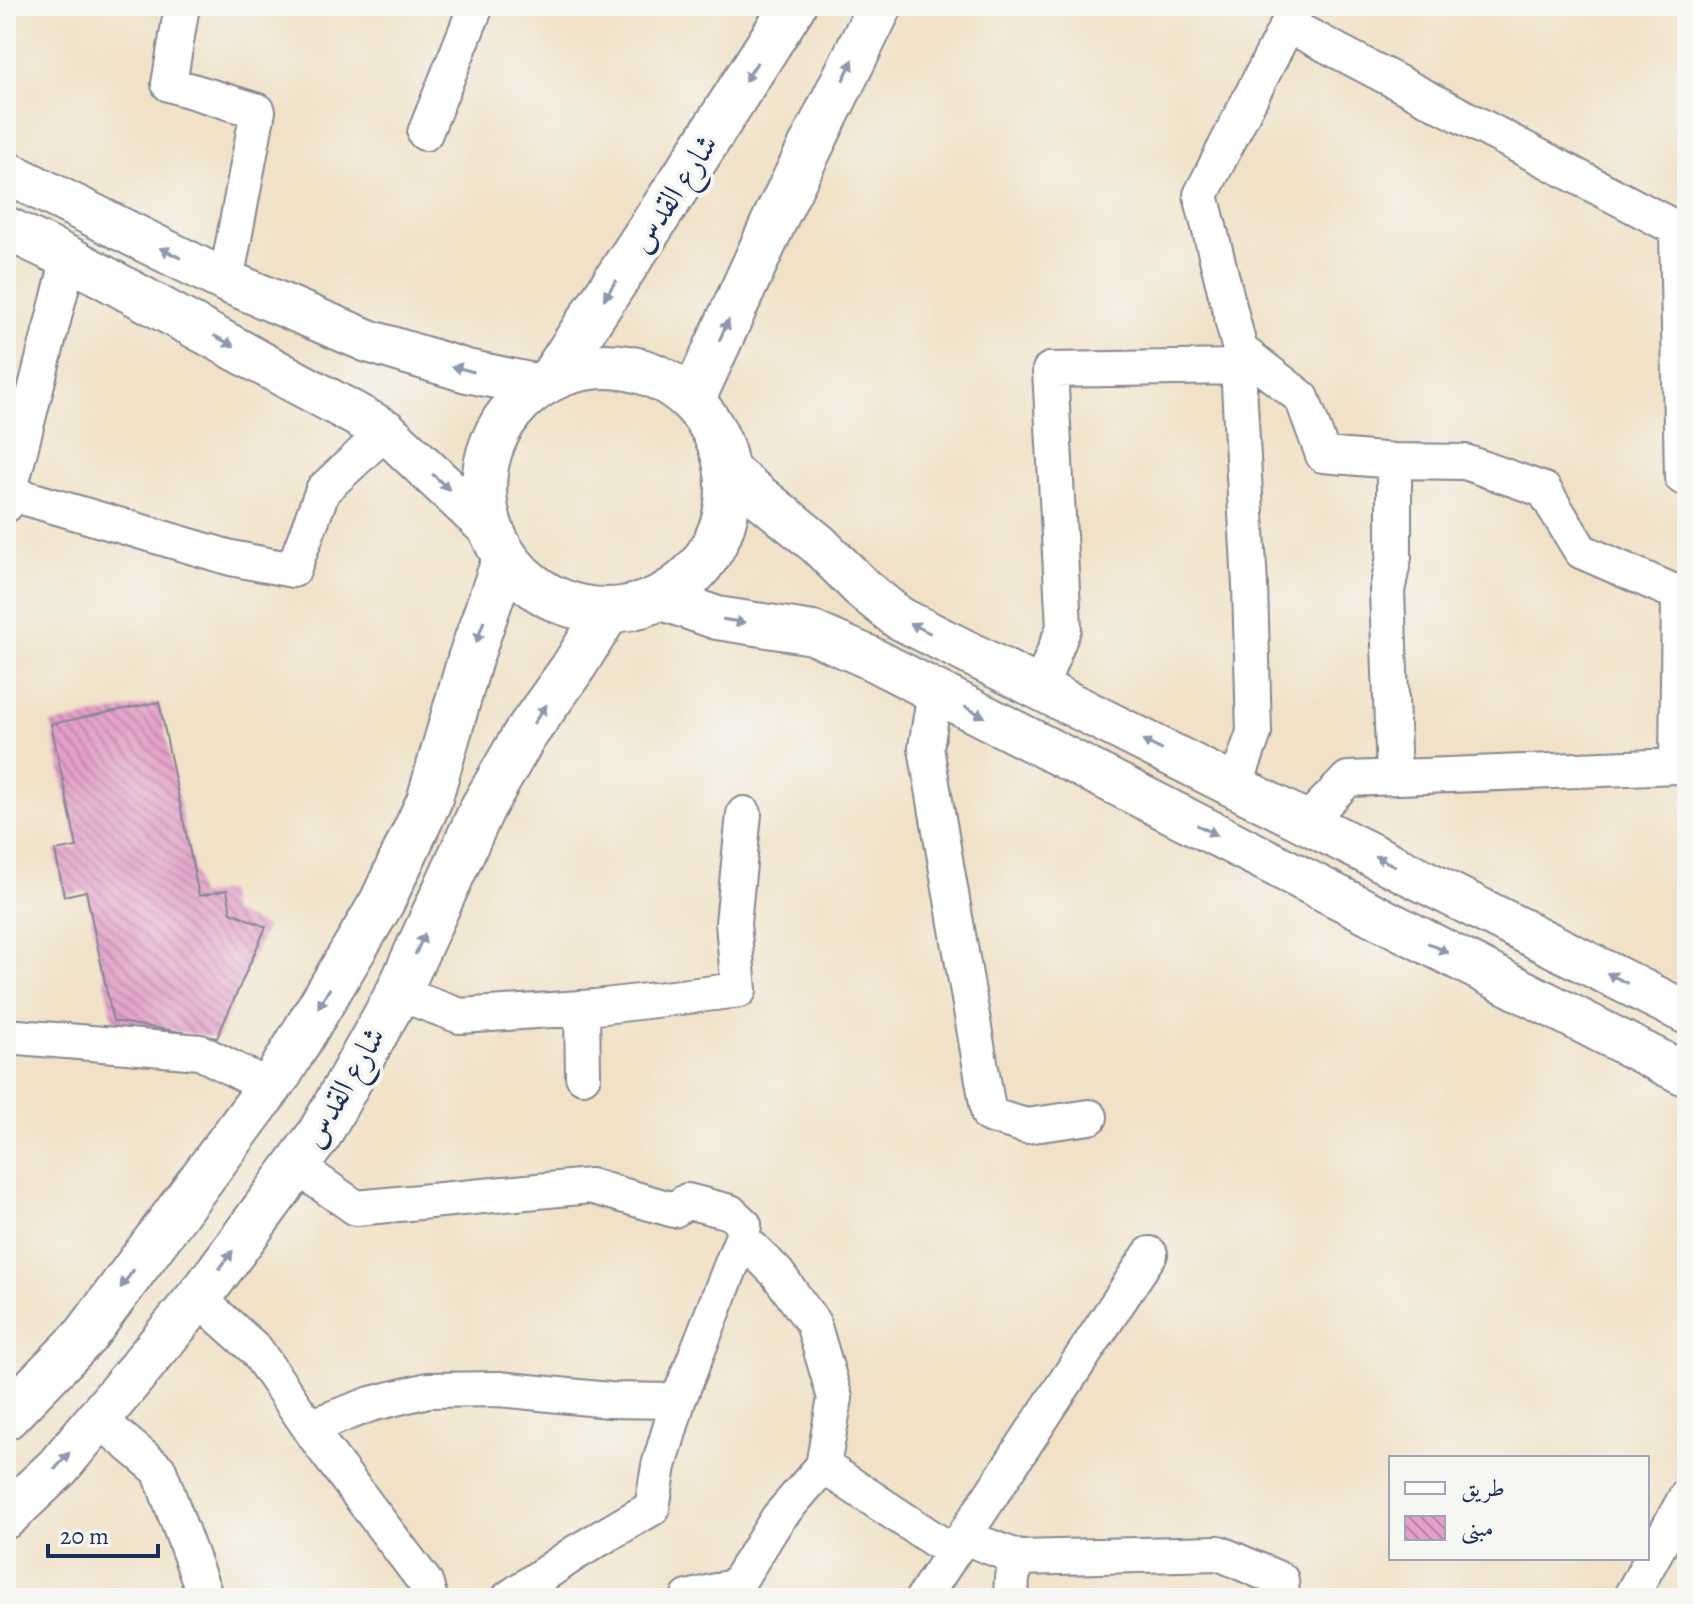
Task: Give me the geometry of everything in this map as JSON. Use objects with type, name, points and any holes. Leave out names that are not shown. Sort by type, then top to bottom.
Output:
[{"type":"main road","name":"شارع القدس","points":[[545,383],[695,160],[793,6]]},
{"type":"main road","points":[[692,401],[776,217],[880,6]]},
{"type":"main road","points":[[610,366],[640,371],[668,383],[692,401],[709,422],[721,445],[728,471],[728,501],[721,531],[706,559],[686,581],[644,605],[609,610],[578,607],[551,597],[525,580],[498,544],[484,497],[485,465],[502,425],[515,407],[545,383],[580,369],[610,366]]},
{"type":"main road","name":"شارع القدس","points":[[6,1417],[86,1335],[269,1087],[382,902],[429,801],[470,659],[498,544]]},
{"type":"main road","name":"شارع القدس","points":[[6,1516],[58,1467],[198,1298],[319,1135],[398,993],[483,807],[524,736],[609,610]]},
{"type":"street","points":[[182,6],[169,84],[258,111],[226,281]]},
{"type":"street","points":[[425,133],[476,6]]},
{"type":"street","points":[[1235,786],[1254,733],[1239,358],[1201,195],[1292,16],[1682,231],[1682,477],[1687,477]]},
{"type":"street","points":[[6,172],[226,281],[368,341],[467,371],[545,383]]},
{"type":"street","points":[[6,228],[69,258],[386,431],[498,544]]},
{"type":"street","points":[[69,258],[8,499],[231,558],[293,570],[323,490],[386,431]]},
{"type":"street","points":[[1040,688],[1064,627],[1050,370],[1239,358],[1302,398],[1323,455],[1394,461],[1465,462],[1544,490],[1581,551],[1679,594],[1677,766],[1348,779],[1306,822]]},
{"type":"street","points":[[1394,461],[1394,557],[1387,591],[1394,777]]},
{"type":"street","points":[[728,471],[818,544],[864,590],[899,618],[1687,1013]]},
{"type":"street","points":[[660,598],[717,618],[813,633],[935,691],[1687,1075]]},
{"type":"street","points":[[935,691],[926,748],[989,1115],[1026,1126],[1090,1117]]},
{"type":"street","points":[[398,993],[460,1016],[582,1008],[739,990],[733,923],[744,814]]},
{"type":"street","points":[[582,1008],[583,1076]]},
{"type":"street","points":[[6,1036],[200,1052],[269,1087]]},
{"type":"street","points":[[296,1166],[356,1208],[590,1186],[674,1210],[687,1201],[730,1212],[744,1225],[742,1238],[678,1401],[659,1466],[652,1508],[575,1553],[509,1598]]},
{"type":"street","points":[[688,1598],[732,1592],[778,1518],[823,1466],[835,1398],[813,1323],[777,1273],[742,1238]]},
{"type":"street","points":[[923,1598],[1150,1254]]},
{"type":"street","points":[[198,1298],[256,1350],[309,1427],[425,1582],[430,1598]]},
{"type":"street","points":[[309,1427],[371,1404],[428,1390],[499,1389],[609,1400],[678,1401]]},
{"type":"street","points":[[97,1418],[159,1470],[206,1598]]},
{"type":"street","points":[[823,1466],[958,1544],[1019,1558],[1219,1553],[1281,1580],[1282,1598]]},
{"type":"street","points":[[1630,1598],[1687,1495]]},
{"type":"street","points":[[1011,1598],[1012,1577],[1019,1558]]},
{"type":"building","points":[[159,702],[199,896],[227,890],[231,912],[266,927],[217,1038],[113,1021],[86,891],[64,896],[55,851],[77,847],[51,724]]}]
